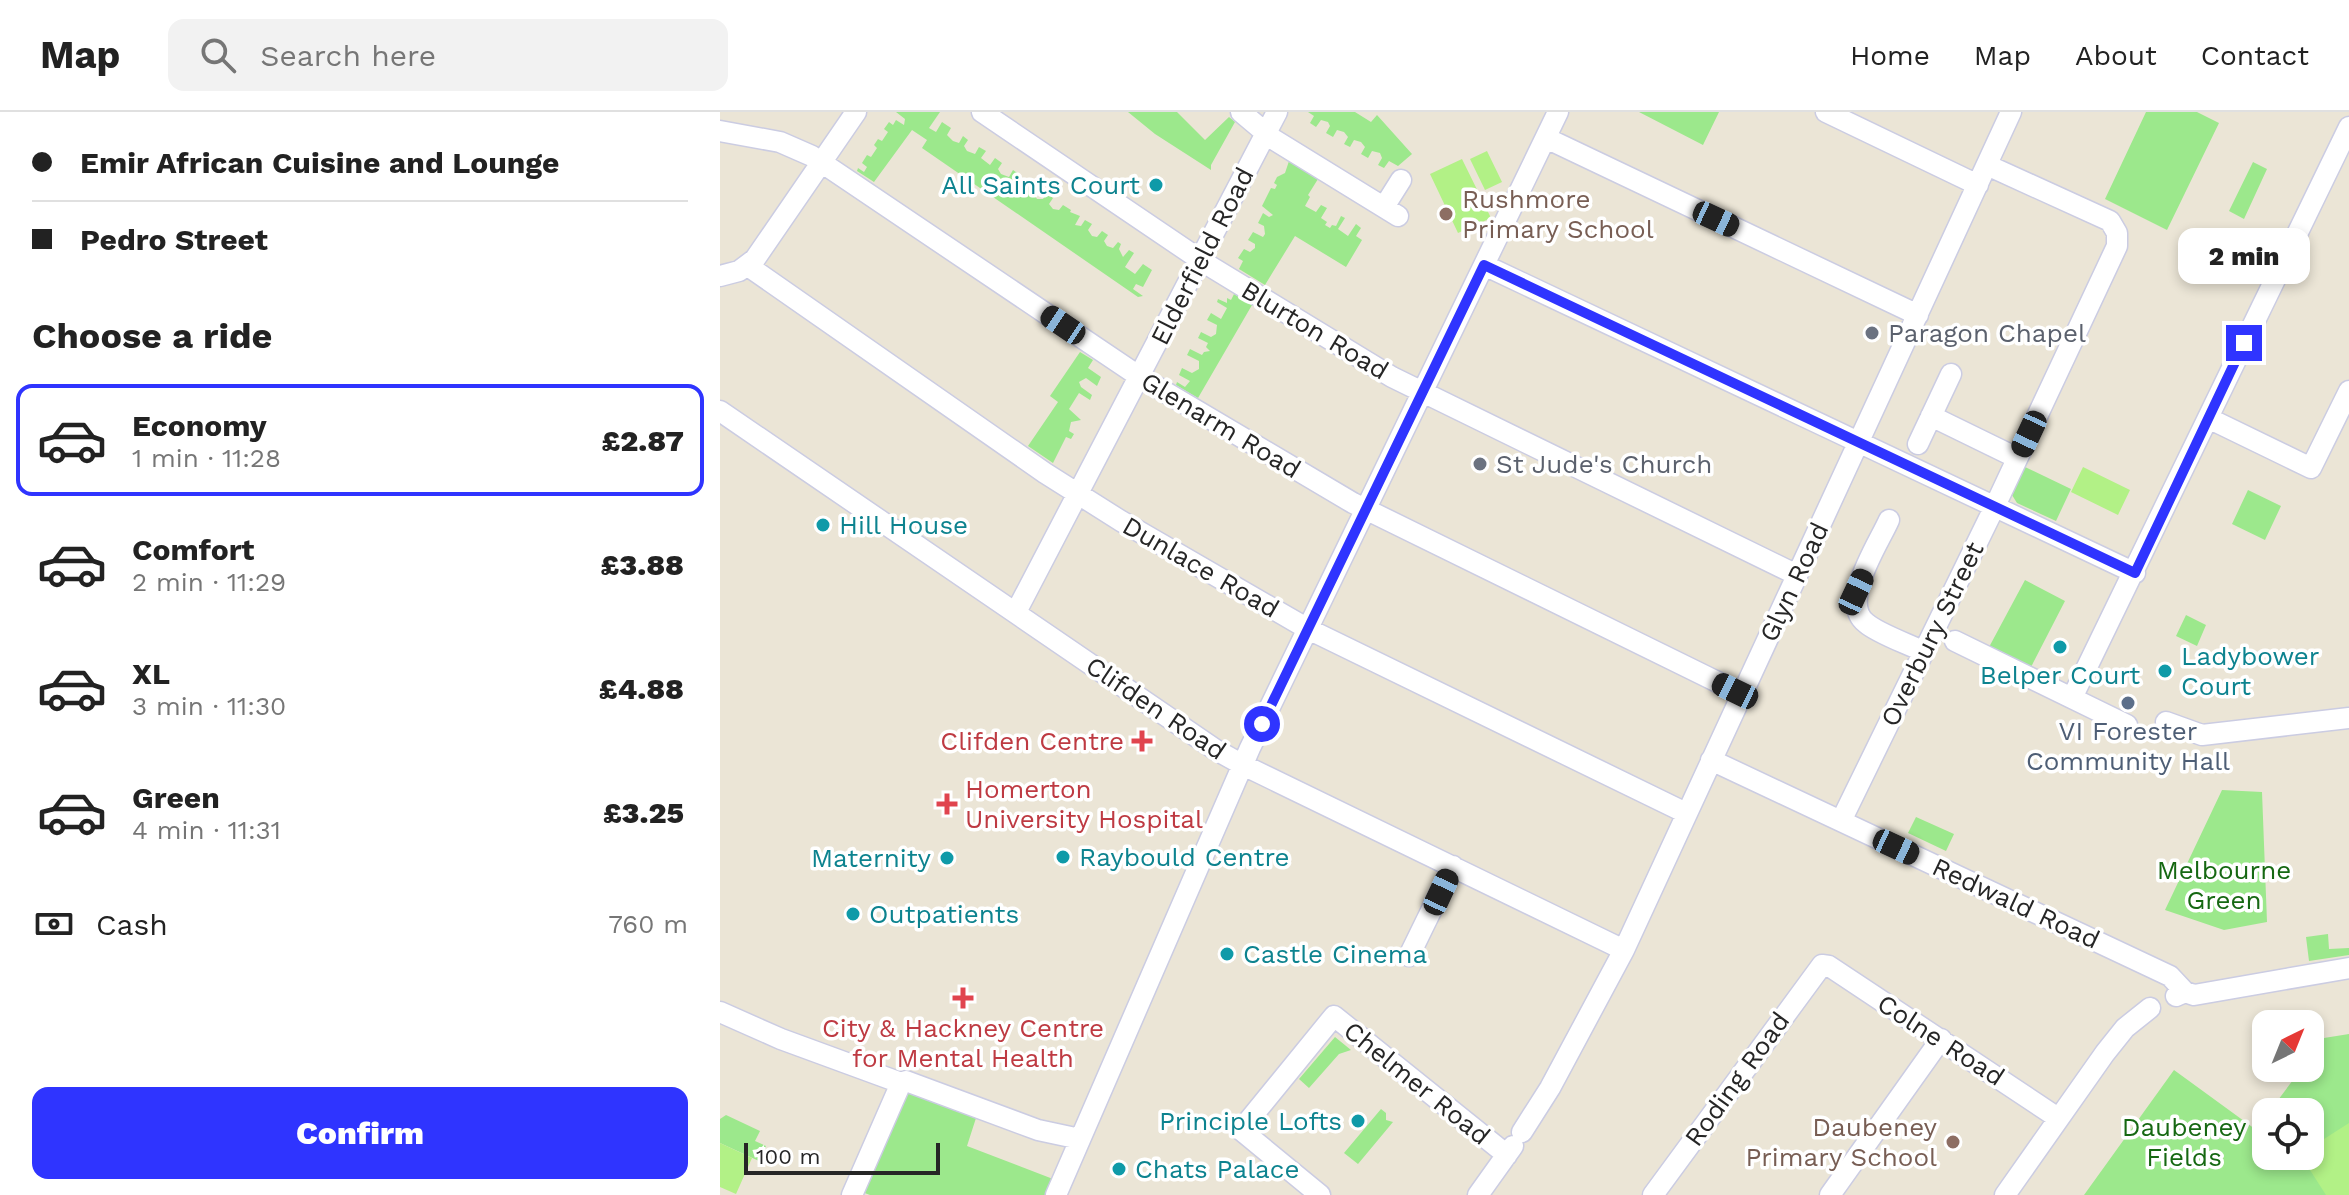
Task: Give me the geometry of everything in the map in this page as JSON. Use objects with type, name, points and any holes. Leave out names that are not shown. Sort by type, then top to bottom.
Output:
[{"type":"street","points":[[720,276],[748,266],[856,112]]},
{"type":"street","name":"Blurton Road","points":[[982,112],[1200,259],[1392,377],[1797,575]]},
{"type":"street","points":[[1241,112],[1265,133],[1391,212],[1401,180]]},
{"type":"street","name":"Elderfield Road","points":[[1016,612],[1277,112]]},
{"type":"street","points":[[1056,1195],[1243,765],[1558,112]]},
{"type":"street","points":[[1826,112],[1864,121],[1978,185]]},
{"type":"street","name":"Glyn Road","points":[[1478,1195],[1550,1088],[1624,950],[2011,112]]},
{"type":"street","points":[[2072,698],[2349,127]]},
{"type":"street","name":"Glenarm Road","points":[[720,131],[796,147],[1140,377],[1318,482],[1367,510],[1742,694]]},
{"type":"street","points":[[1546,138],[1918,315]]},
{"type":"street","name":"Overbury Street","points":[[1841,821],[1995,506],[2117,246],[2117,233],[2110,221],[1987,165]]},
{"type":"street","points":[[1484,265],[2135,573]]},
{"type":"street","name":"Dunlace Road","points":[[748,266],[1078,495],[1308,629],[1686,813]]},
{"type":"street","points":[[1918,444],[1951,374]]},
{"type":"street","points":[[2208,418],[2311,468],[2349,391]]},
{"type":"street","name":"Clifden Road","points":[[720,411],[1187,731],[1243,765],[1624,950]]},
{"type":"street","points":[[1931,416],[2017,458]]},
{"type":"street","points":[[1889,520],[1856,592],[1856,608],[1865,623],[1922,651]]},
{"type":"street","points":[[1955,641],[2127,725]]},
{"type":"street","points":[[2166,722],[2202,735],[2349,718]]},
{"type":"street","name":"Redwald Road","points":[[1711,760],[2170,976],[2179,995],[2349,968]]},
{"type":"street","points":[[1409,956],[1453,866]]},
{"type":"street","name":"Colne Road","points":[[1822,965],[1829,966],[2058,1118]]},
{"type":"street","name":"Roding Road","points":[[1653,1195],[1822,965]]},
{"type":"street","points":[[2005,1195],[2125,1028],[2150,1008]]},
{"type":"street","points":[[727,1015],[781,1039],[901,1083],[906,1081],[1038,1130],[1080,1139]]},
{"type":"street","name":"Chelmer Road","points":[[1320,1195],[1294,1186],[1241,1130],[1334,1016],[1515,1143]]},
{"type":"street","points":[[1830,1195],[1941,1039]]},
{"type":"street","points":[[852,1195],[901,1083]]},
{"type":"green space","points":[[896,112],[940,112],[929,128],[936,132],[942,122],[951,128],[947,135],[953,141],[959,143],[963,136],[968,140],[964,146],[967,151],[975,154],[979,147],[986,151],[981,158],[990,165],[995,158],[1002,163],[998,169],[1001,174],[1009,177],[1013,170],[1020,175],[1015,181],[1018,186],[1025,188],[1030,182],[1037,187],[1033,193],[1037,199],[1043,199],[1047,193],[1053,198],[1049,204],[1053,209],[1059,210],[1063,205],[1080,216],[1075,225],[1081,226],[1085,220],[1092,224],[1088,230],[1092,236],[1097,237],[1102,231],[1108,235],[1104,241],[1107,246],[1113,248],[1118,242],[1121,244],[1119,249],[1123,257],[1129,250],[1134,253],[1125,267],[1135,274],[1143,264],[1152,270],[1143,287],[1136,284],[1133,289],[1143,296],[1138,297],[922,148],[927,140],[912,130],[874,182],[857,171],[858,168],[864,172],[867,167],[862,163],[877,148],[874,145],[878,139],[882,141],[888,132],[884,129],[889,122],[893,125],[896,120],[904,125],[905,119]]},
{"type":"green space","points":[[1128,112],[1177,112],[1205,140],[1229,117],[1235,122],[1211,170],[1155,134]]},
{"type":"green space","points":[[1308,112],[1355,112],[1371,122],[1377,115],[1412,154],[1398,166],[1389,161],[1384,168],[1378,165],[1382,158],[1380,153],[1372,151],[1368,158],[1361,154],[1365,147],[1361,142],[1354,140],[1350,147],[1344,144],[1348,137],[1344,132],[1337,130],[1333,137],[1326,133],[1330,126],[1328,122],[1321,120],[1316,127],[1310,123],[1314,116]]},
{"type":"green space","points":[[1639,112],[1719,112],[1703,145]]},
{"type":"green space","points":[[2146,112],[2197,112],[2219,123],[2167,230],[2105,199]]},
{"type":"green space","points":[[1487,151],[1502,182],[1485,190],[1470,159]]},
{"type":"green space","points":[[1462,159],[1491,218],[1458,233],[1430,174]]},
{"type":"green space","points":[[1289,161],[1318,179],[1305,206],[1316,212],[1321,205],[1327,208],[1321,218],[1330,228],[1336,226],[1341,216],[1345,218],[1338,229],[1348,236],[1356,224],[1361,228],[1356,236],[1362,240],[1346,267],[1295,236],[1265,285],[1239,269],[1243,261],[1238,258],[1244,249],[1250,252],[1255,248],[1255,244],[1248,240],[1253,232],[1263,237],[1265,234],[1264,226],[1258,223],[1263,213],[1269,217],[1273,215],[1262,206],[1271,188],[1275,189],[1277,177],[1285,173]]},
{"type":"green space","points":[[2253,162],[2267,169],[2244,219],[2229,211]]},
{"type":"green space","points":[[1234,294],[1252,305],[1198,398],[1176,385],[1177,382],[1185,387],[1190,381],[1179,375],[1182,368],[1192,373],[1199,369],[1199,361],[1187,355],[1190,349],[1202,355],[1210,351],[1206,347],[1208,343],[1198,338],[1201,332],[1211,337],[1216,334],[1217,325],[1207,320],[1211,313],[1221,319],[1227,308],[1217,302],[1218,299],[1227,303],[1227,298],[1231,300]]},
{"type":"green space","points":[[1080,352],[1093,360],[1088,368],[1101,377],[1097,386],[1086,378],[1079,382],[1092,395],[1090,400],[1079,393],[1069,409],[1081,420],[1071,422],[1069,431],[1074,434],[1071,439],[1066,437],[1053,463],[1028,446],[1058,402],[1050,396]]},
{"type":"green space","points":[[2025,467],[2071,489],[2056,521],[2017,503],[2012,495]]},
{"type":"green space","points":[[2083,467],[2130,490],[2118,515],[2071,492]]},
{"type":"green space","points":[[2248,490],[2281,506],[2265,540],[2232,524]]},
{"type":"green space","points":[[2025,580],[2065,601],[2030,669],[1988,649]]},
{"type":"green space","points":[[2186,615],[2206,625],[2197,646],[2176,636]]},
{"type":"green space","name":"Melbourne Green","points":[[2222,790],[2262,792],[2267,922],[2224,930],[2165,910]]},
{"type":"green space","points":[[1916,817],[1954,834],[1946,851],[1908,833]]},
{"type":"green space","points":[[2328,934],[2329,949],[2349,948],[2349,955],[2309,961],[2306,937]]},
{"type":"green space","name":"Daubeney Fields","points":[[2349,1034],[2349,1195],[2084,1195],[2174,1070],[2252,1127],[2252,1170],[2324,1170],[2324,1098],[2280,1098],[2292,1082],[2324,1082],[2324,1038]]},
{"type":"green space","points":[[1335,1037],[1351,1050],[1339,1054],[1309,1088],[1299,1079]]},
{"type":"green space","points":[[905,1092],[976,1118],[967,1146],[1053,1179],[1046,1195],[870,1195],[862,1192]]},
{"type":"green space","points":[[1381,1109],[1386,1113],[1386,1120],[1393,1122],[1358,1164],[1344,1153]]},
{"type":"green space","points":[[726,1115],[760,1131],[755,1141],[766,1146],[759,1161],[720,1143],[720,1119]]},
{"type":"green space","points":[[2349,1123],[2349,1195],[2326,1195],[2310,1170],[2324,1170],[2324,1139]]},
{"type":"green space","points":[[720,1143],[752,1158],[736,1194],[720,1187]]},
{"type":"place","name":"All Saints Court","points":[[1156,185]]},
{"type":"place","name":"Rushmore Primary School","points":[[1446,214]]},
{"type":"place","name":"Paragon Chapel","points":[[1872,333]]},
{"type":"place","name":"St Jude's Church","points":[[1480,464]]},
{"type":"place","name":"Hill House","points":[[823,525]]},
{"type":"place","name":"Belper Court","points":[[2060,647]]},
{"type":"place","name":"Ladybower Court","points":[[2165,671]]},
{"type":"place","name":"VI Forester Community Hall","points":[[2128,703]]},
{"type":"place","name":"Clifden Centre","points":[[1142,741]]},
{"type":"place","name":"Homerton University Hospital","points":[[947,804]]},
{"type":"place","name":"Raybould Centre","points":[[1063,857]]},
{"type":"place","name":"Maternity","points":[[947,858]]},
{"type":"place","name":"Outpatients","points":[[853,914]]},
{"type":"place","name":"Castle Cinema","points":[[1227,954]]},
{"type":"place","name":"City & Hackney Centre for Mental Health","points":[[963,998]]},
{"type":"place","name":"Principle Lofts","points":[[1358,1121]]},
{"type":"place","name":"Daubeney Primary School","points":[[1953,1142]]},
{"type":"place","name":"Chats Palace","points":[[1119,1169]]},
{"type":"route","points":[[1262,724],[1484,265],[2135,573],[2244,343]]}]
